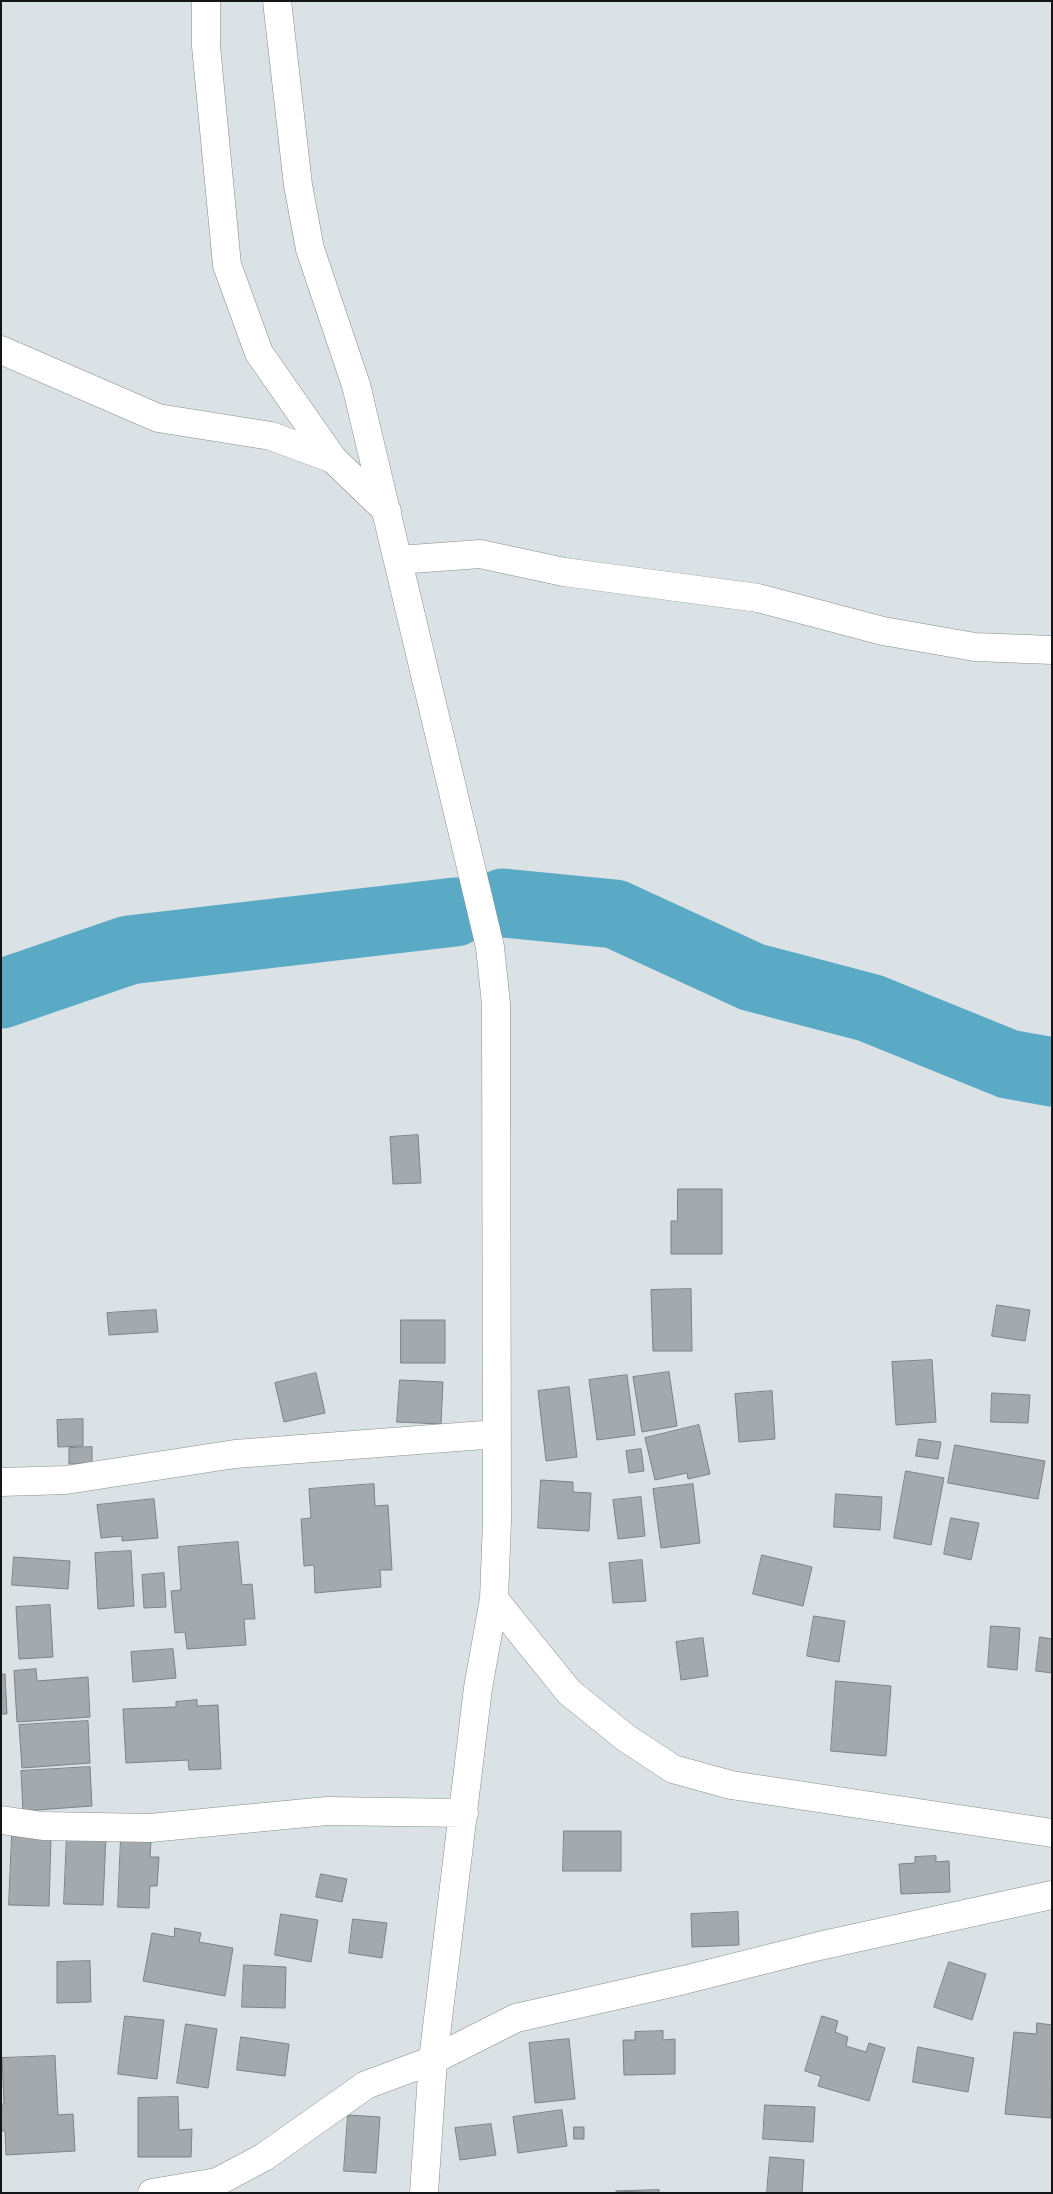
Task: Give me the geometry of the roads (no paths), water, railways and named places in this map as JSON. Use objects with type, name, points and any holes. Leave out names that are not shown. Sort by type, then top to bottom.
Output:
[{"type":"street","points":[[206,1],[206,46],[227,265],[259,352],[333,459],[387,511]]},
{"type":"street","points":[[277,1],[298,185],[310,249],[356,385],[490,947],[496,1004],[497,1520],[494,1600],[478,1688],[433,2060],[424,2193]]},
{"type":"street","points":[[1,350],[158,418],[271,436],[333,459]]},
{"type":"street","points":[[398,560],[480,554],[564,572],[758,598],[883,631],[975,647],[1052,650]]},
{"type":"street","points":[[1,1482],[66,1480],[235,1454],[497,1434]]},
{"type":"street","points":[[494,1600],[569,1692],[626,1738],[674,1769],[731,1785],[1052,1833]]},
{"type":"street","points":[[1,1820],[43,1826],[150,1828],[327,1811],[464,1813]]},
{"type":"street","points":[[152,2193],[217,2182],[264,2157],[366,2084],[433,2060],[516,2018],[684,1980],[819,1946],[1052,1895]]},
{"type":"waterway","points":[[503,903],[615,914],[752,977],[870,1008],[1008,1064],[1052,1072]]},
{"type":"waterway","points":[[1,994],[129,950],[455,912]]}]
